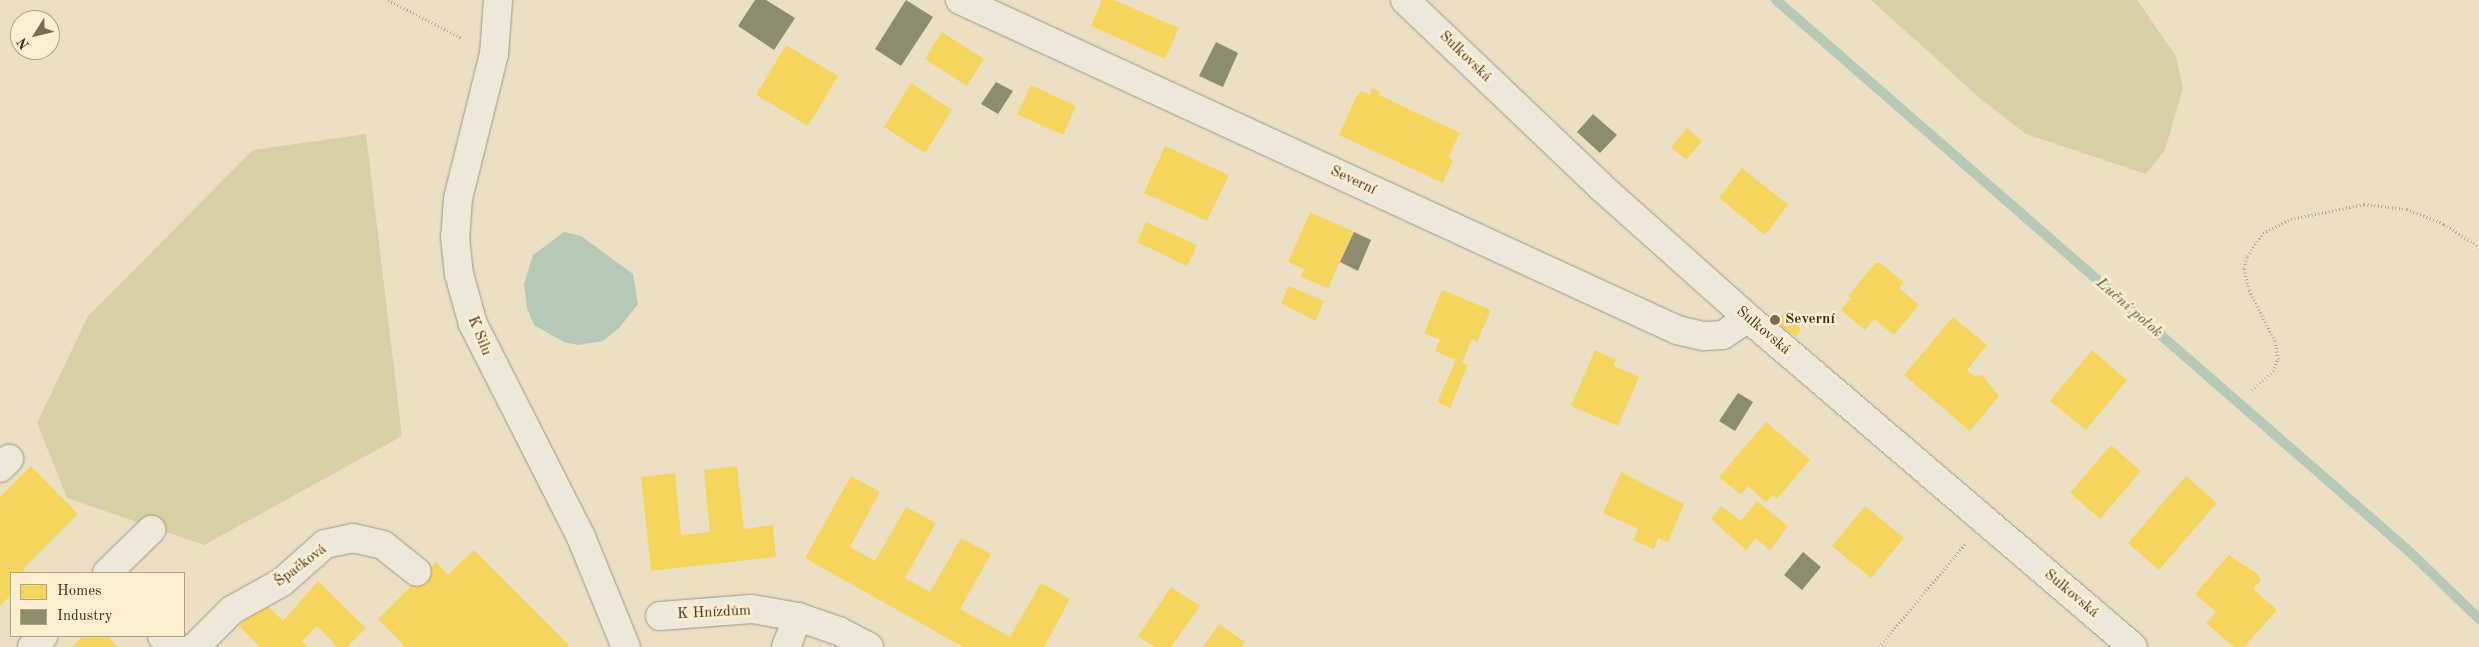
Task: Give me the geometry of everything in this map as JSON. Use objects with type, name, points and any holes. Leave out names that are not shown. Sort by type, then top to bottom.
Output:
[{"type":"street","name":"K Silu","points":[[498,0],[494,54],[458,198],[455,237],[459,274],[473,324],[581,536],[626,647]]},
{"type":"street","name":"Severní","points":[[960,0],[1677,330],[1704,336],[1723,335],[1748,318]]},
{"type":"street","name":"Sulkovská","points":[[1405,0],[1600,186],[1748,318],[2134,647]]},
{"type":"street","points":[[108,572],[151,530]]},
{"type":"street","name":"Špačková","points":[[195,647],[232,610],[282,582],[325,544],[353,538],[383,545],[417,572]]},
{"type":"street","name":"K Hnízdům","points":[[660,616],[752,609],[798,617],[839,631],[869,647]]},
{"type":"street","points":[[786,647],[798,617]]},
{"type":"street","points":[[32,647],[42,637]]},
{"type":"street","points":[[163,637],[177,647]]},
{"type":"path","points":[[388,0],[494,54]]},
{"type":"path","points":[[2252,390],[2272,371],[2278,359],[2275,341],[2249,290],[2244,268],[2247,256],[2263,233],[2291,219],[2364,204],[2407,209],[2444,224],[2479,247]]},
{"type":"path","points":[[1879,647],[1984,520]]},
{"type":"shaded area","points":[[1871,0],[2137,0],[2176,56],[2183,88],[2165,150],[2146,174],[2026,134],[1982,100]]},
{"type":"shaded area","points":[[366,134],[402,436],[204,545],[67,498],[37,423],[88,316],[253,150]]},
{"type":"shaded area","points":[[564,232],[581,236],[633,274],[638,304],[619,328],[603,341],[578,345],[564,342],[534,325],[527,308],[524,284],[533,255]]},
{"type":"building: Homes","points":[[1102,0],[1114,0],[1179,28],[1165,59],[1091,26]]},
{"type":"building: Homes","points":[[942,32],[984,59],[967,86],[925,59]]},
{"type":"building: Homes","points":[[786,45],[838,76],[808,126],[756,95]]},
{"type":"building: Homes","points":[[911,83],[952,110],[925,153],[884,127]]},
{"type":"building: Homes","points":[[1031,85],[1076,106],[1063,135],[1017,114]]},
{"type":"building: Homes","points":[[1372,88],[1380,92],[1379,95],[1460,133],[1448,157],[1453,160],[1443,183],[1339,135],[1356,97],[1361,91],[1370,95]]},
{"type":"building: Homes","points":[[1687,128],[1702,141],[1686,160],[1671,147]]},
{"type":"building: Homes","points":[[1165,146],[1229,175],[1207,221],[1144,193]]},
{"type":"building: Homes","points":[[1742,168],[1788,205],[1765,235],[1719,198]]},
{"type":"building: Homes","points":[[1310,212],[1354,232],[1328,288],[1301,277],[1304,269],[1288,262]]},
{"type":"building: Homes","points":[[1146,222],[1197,245],[1187,266],[1137,242]]},
{"type":"building: Homes","points":[[1875,263],[1880,263],[1904,282],[1899,288],[1919,305],[1894,335],[1874,319],[1865,330],[1841,310],[1851,298],[1848,296]]},
{"type":"building: Homes","points":[[1289,286],[1324,301],[1316,321],[1281,303]]},
{"type":"building: Homes","points":[[1442,290],[1491,310],[1477,342],[1472,339],[1462,363],[1468,365],[1450,408],[1437,402],[1456,360],[1435,351],[1440,340],[1424,333]]},
{"type":"building: Homes","points":[[1783,314],[1801,329],[1796,337],[1776,322]]},
{"type":"building: Homes","points":[[1953,317],[1987,345],[1967,370],[1975,376],[1982,375],[1999,396],[1970,431],[1904,375]]},
{"type":"building: Homes","points":[[1595,350],[1616,360],[1614,366],[1639,377],[1618,426],[1571,406]]},
{"type":"building: Homes","points":[[2092,350],[2127,380],[2086,430],[2050,401]]},
{"type":"building: Homes","points":[[1766,422],[1810,460],[1777,499],[1773,495],[1766,502],[1748,486],[1741,495],[1719,477]]},
{"type":"building: Homes","points":[[2111,445],[2141,471],[2100,519],[2070,493]]},
{"type":"building: Homes","points":[[31,466],[78,514],[23,569],[26,572],[10,572],[10,596],[0,606],[0,497]]},
{"type":"building: Homes","points":[[737,466],[744,529],[773,525],[776,557],[651,571],[641,477],[675,473],[681,535],[710,532],[704,470]]},
{"type":"building: Homes","points":[[1621,472],[1684,504],[1668,542],[1658,538],[1654,549],[1633,540],[1638,529],[1603,513]]},
{"type":"building: Homes","points":[[851,476],[880,492],[850,547],[875,561],[906,507],[936,523],[905,578],[930,592],[961,538],[991,554],[960,609],[1010,637],[1041,583],[1070,599],[1044,647],[963,647],[805,558]]},
{"type":"building: Homes","points":[[2186,476],[2217,503],[2159,570],[2128,543]]},
{"type":"building: Homes","points":[[1757,501],[1788,526],[1770,550],[1755,538],[1746,550],[1711,519],[1721,506],[1741,521]]},
{"type":"building: Homes","points":[[1865,506],[1904,538],[1871,578],[1832,546]]},
{"type":"building: Homes","points":[[474,550],[569,645],[567,647],[405,647],[378,619],[436,562],[448,575]]},
{"type":"building: Homes","points":[[2229,555],[2259,575],[2260,581],[2253,589],[2277,610],[2244,647],[2234,647],[2206,623],[2216,612],[2195,594]]},
{"type":"building: Homes","points":[[318,581],[366,628],[347,647],[337,647],[317,626],[302,641],[308,647],[260,647],[239,626],[264,602],[283,621]]},
{"type":"building: Homes","points":[[1171,587],[1200,606],[1171,647],[1155,647],[1138,636]]},
{"type":"building: Homes","points":[[1219,624],[1245,642],[1242,647],[1203,647]]},
{"type":"building: Homes","points":[[82,637],[108,637],[118,647],[72,647]]},
{"type":"building: Industry","points":[[755,0],[766,0],[795,18],[774,50],[738,26]]},
{"type":"building: Industry","points":[[906,0],[933,17],[901,66],[875,49]]},
{"type":"building: Industry","points":[[1216,42],[1238,53],[1223,87],[1199,76]]},
{"type":"building: Industry","points":[[996,82],[1013,91],[998,114],[981,104]]},
{"type":"building: Industry","points":[[1593,114],[1617,135],[1600,153],[1577,132]]},
{"type":"building: Industry","points":[[1354,232],[1371,240],[1358,271],[1340,262]]},
{"type":"building: Industry","points":[[1738,393],[1753,402],[1735,431],[1719,421]]},
{"type":"building: Industry","points":[[1803,552],[1821,567],[1802,590],[1784,575]]},
{"type":"waterway","name":"Luční potok","points":[[1776,0],[2411,553],[2479,619]]},
{"type":"place","name":"Severní","points":[[1775,320]]}]
